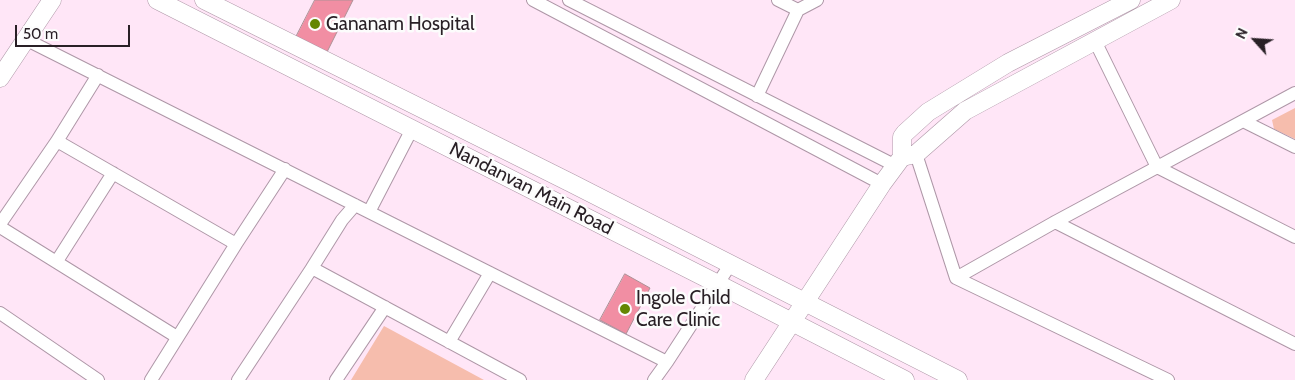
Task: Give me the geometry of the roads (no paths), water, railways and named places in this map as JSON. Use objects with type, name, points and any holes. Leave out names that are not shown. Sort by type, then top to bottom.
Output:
[{"type":"main road","points":[[0,78],[52,0]]},
{"type":"main road","name":"Nandanvan Main Road","points":[[157,0],[905,380]]},
{"type":"main road","points":[[204,0],[958,380]]},
{"type":"main road","points":[[904,159],[902,137],[928,112],[1008,63],[1131,0]]},
{"type":"main road","points":[[754,380],[882,184],[904,159],[965,111],[1171,0]]},
{"type":"street","points":[[533,0],[882,184]]},
{"type":"street","points":[[568,0],[757,96],[904,159],[956,278],[1168,380]]},
{"type":"street","points":[[778,0],[798,10]]},
{"type":"street","points":[[757,96],[798,10],[817,0]]},
{"type":"street","points":[[25,39],[667,362]]},
{"type":"street","points":[[1095,41],[1157,167],[1295,237]]},
{"type":"street","points":[[98,75],[57,141],[0,225],[177,337]]},
{"type":"street","points":[[956,278],[1055,222],[1295,93]]},
{"type":"street","points":[[1243,121],[1295,147]]},
{"type":"street","points":[[369,212],[412,129]]},
{"type":"street","points":[[57,141],[236,244]]},
{"type":"street","points":[[151,380],[284,169]]},
{"type":"street","points":[[56,261],[114,173]]},
{"type":"street","points":[[238,380],[342,220],[355,205]]},
{"type":"street","points":[[1055,222],[1295,344]]},
{"type":"street","points":[[654,380],[730,264]]},
{"type":"street","points":[[312,268],[520,380]]},
{"type":"street","points":[[449,342],[490,273]]},
{"type":"street","points":[[336,380],[385,307]]},
{"type":"street","points":[[0,313],[98,380]]},
{"type":"place","name":"Gananam Hospital","points":[[315,24]]},
{"type":"place","name":"Ingole Child Care Clinic","points":[[625,309]]}]
